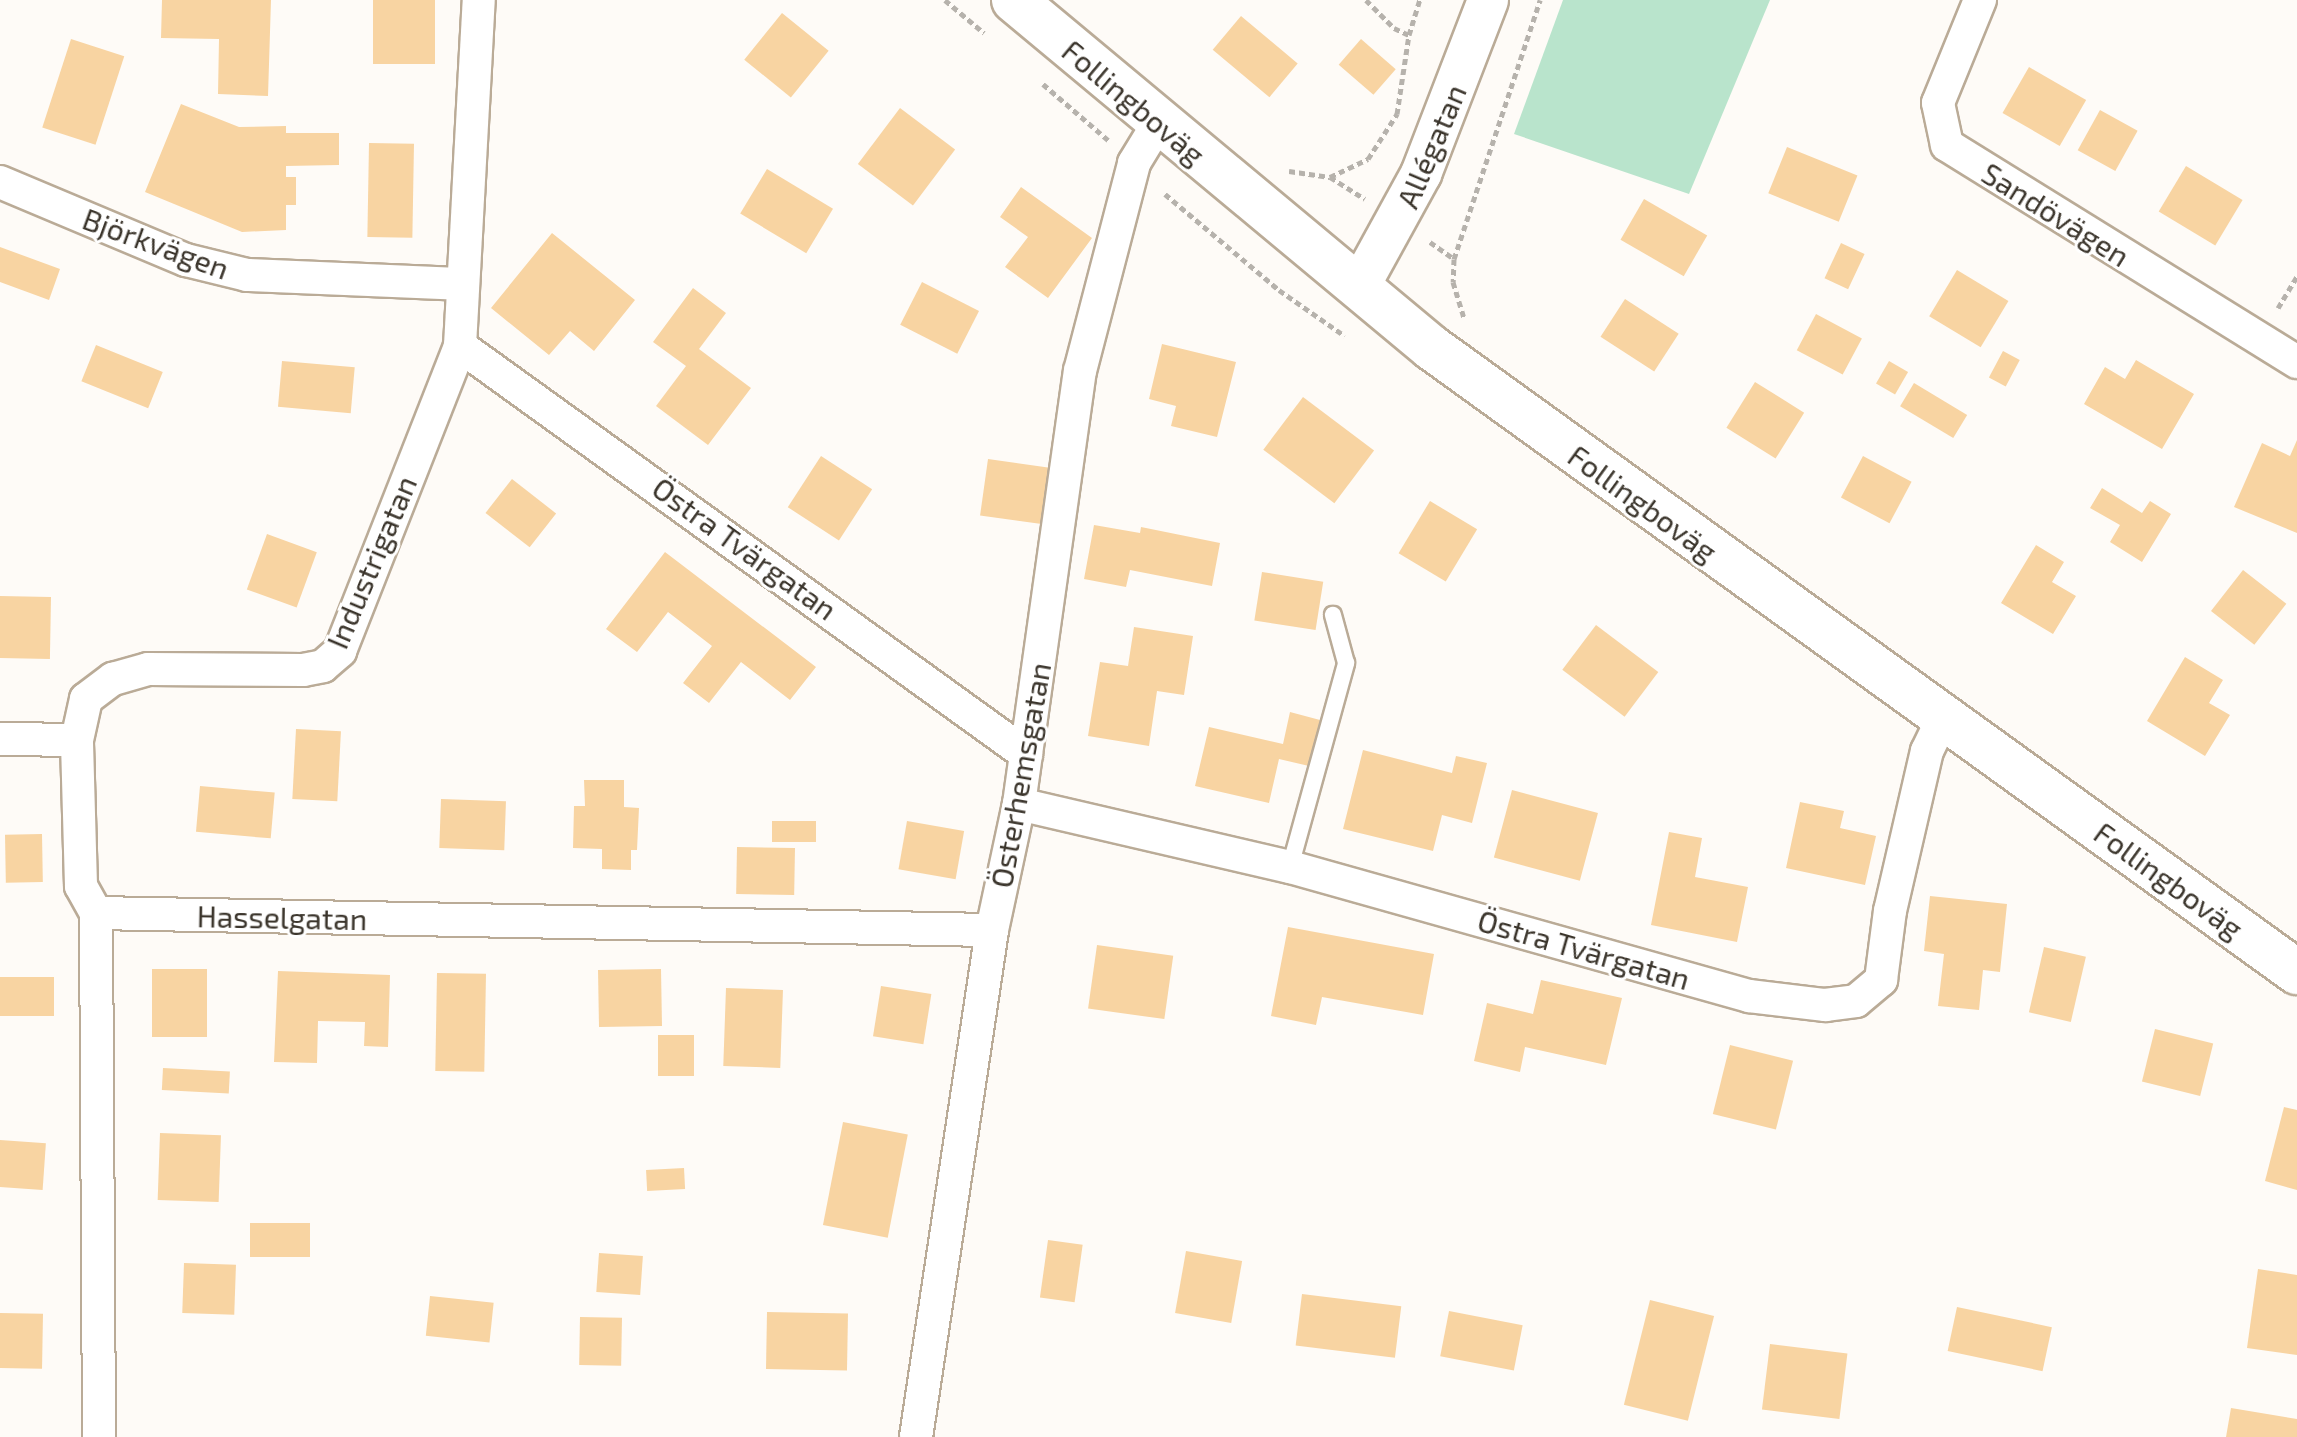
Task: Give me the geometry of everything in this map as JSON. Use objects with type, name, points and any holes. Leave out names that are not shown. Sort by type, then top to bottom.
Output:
[{"type":"main road","name":"Follingboväg","points":[[1014,0],[1432,348],[2297,972]]},
{"type":"street","name":"Industrigatan","points":[[96,913],[81,886],[77,740],[86,699],[113,679],[148,669],[303,670],[323,666],[340,651],[460,346],[461,284],[479,0]]},
{"type":"street","name":"Allégatan","points":[[1360,285],[1421,174],[1488,0]]},
{"type":"street","name":"Sandövägen","points":[[1980,0],[1938,103],[1947,145],[2297,362]]},
{"type":"street","name":"Österhemsgatan","points":[[916,1437],[992,930],[1019,804],[1080,371],[1134,163],[1159,122]]},
{"type":"street","name":"Björkvägen","points":[[0,182],[186,260],[247,275],[461,284]]},
{"type":"street","name":"Östra Tvärgatan","points":[[460,346],[1026,754]]},
{"type":"street","name":"Östra Tvärgatan","points":[[1019,804],[1290,867],[1749,996],[1825,1005],[1856,1001],[1881,980],[1890,911],[1927,751],[1943,718]]},
{"type":"street","points":[[0,739],[77,740]]},
{"type":"street","points":[[96,913],[99,1437]]},
{"type":"street","name":"Hasselgatan","points":[[96,913],[992,930]]},
{"type":"lane","points":[[1290,867],[1346,663],[1333,615]]},
{"type":"path","points":[[1366,0],[1394,28],[1409,35]]},
{"type":"path","points":[[1330,177],[1350,172],[1368,159],[1397,114],[1409,35],[1420,0]]},
{"type":"path","points":[[1454,259],[1540,0]]},
{"type":"green space","points":[[1563,0],[1770,0],[1689,194],[1514,134]]},
{"type":"building","points":[[162,0],[271,0],[268,96],[218,94],[219,39],[161,38]]},
{"type":"building","points":[[373,0],[435,0],[435,64],[373,64]]},
{"type":"building","points":[[782,13],[829,51],[791,97],[744,60]]},
{"type":"building","points":[[1241,16],[1298,64],[1269,97],[1213,50]]},
{"type":"building","points":[[71,39],[124,56],[96,145],[42,127]]},
{"type":"building","points":[[1361,39],[1396,69],[1373,95],[1339,65]]},
{"type":"building","points":[[2029,67],[2086,100],[2060,146],[2002,113]]},
{"type":"building","points":[[181,104],[239,127],[286,126],[286,133],[339,133],[339,165],[286,166],[286,177],[296,177],[296,205],[286,205],[286,230],[242,232],[145,192]]},
{"type":"building","points":[[900,108],[955,150],[913,205],[858,164]]},
{"type":"building","points":[[2100,110],[2138,131],[2115,171],[2078,150]]},
{"type":"building","points":[[369,143],[414,144],[412,238],[367,237]]},
{"type":"building","points":[[1787,147],[1857,175],[1839,222],[1768,193]]},
{"type":"building","points":[[2186,166],[2243,200],[2215,245],[2159,211]]},
{"type":"building","points":[[767,169],[833,209],[806,253],[740,214]]},
{"type":"building","points":[[1021,187],[1092,238],[1048,298],[1005,267],[1028,237],[1000,217]]},
{"type":"building","points":[[1644,199],[1707,236],[1684,276],[1620,240]]},
{"type":"building","points":[[552,233],[635,300],[594,351],[570,331],[549,355],[491,308]]},
{"type":"building","points":[[1841,243],[1865,254],[1848,289],[1825,278]]},
{"type":"building","points":[[0,247],[60,269],[49,300],[0,282]]},
{"type":"building","points":[[1957,270],[2008,301],[1981,347],[1929,316]]},
{"type":"building","points":[[922,282],[979,311],[957,354],[900,325]]},
{"type":"building","points":[[693,288],[726,313],[699,349],[751,388],[708,445],[656,406],[686,366],[653,342]]},
{"type":"building","points":[[1625,299],[1679,334],[1654,372],[1600,337]]},
{"type":"building","points":[[1816,314],[1862,338],[1843,375],[1797,350]]},
{"type":"building","points":[[1162,344],[1236,362],[1217,437],[1171,426],[1176,406],[1149,399]]},
{"type":"building","points":[[96,345],[163,372],[148,408],[81,381]]},
{"type":"building","points":[[2003,351],[2020,360],[2006,386],[1989,377]]},
{"type":"building","points":[[2136,360],[2194,394],[2162,449],[2084,404],[2105,367],[2125,379]]},
{"type":"building","points":[[282,361],[355,367],[351,413],[278,407]]},
{"type":"building","points":[[1889,361],[1908,372],[1895,395],[1876,384]]},
{"type":"building","points":[[1755,382],[1804,413],[1776,459],[1726,428]]},
{"type":"building","points":[[1914,383],[1967,415],[1953,438],[1900,406]]},
{"type":"building","points":[[1303,397],[1374,451],[1334,503],[1263,450]]},
{"type":"building","points":[[2297,440],[2297,533],[2234,507],[2262,443],[2290,456]]},
{"type":"building","points":[[821,456],[872,489],[839,540],[788,507]]},
{"type":"building","points":[[1863,456],[1912,482],[1889,523],[1841,497]]},
{"type":"building","points":[[988,459],[1051,468],[1043,524],[980,515]]},
{"type":"building","points":[[512,479],[556,513],[530,547],[486,513]]},
{"type":"building","points":[[2102,488],[2142,513],[2150,501],[2171,514],[2142,562],[2110,542],[2120,525],[2090,508]]},
{"type":"building","points":[[1430,501],[1477,529],[1446,582],[1399,553]]},
{"type":"building","points":[[1094,525],[1140,533],[1141,527],[1220,543],[1212,586],[1130,570],[1126,587],[1084,579]]},
{"type":"building","points":[[267,534],[317,552],[297,608],[247,589]]},
{"type":"building","points":[[2036,545],[2064,562],[2052,582],[2076,596],[2053,634],[2001,603]]},
{"type":"building","points":[[665,552],[816,667],[790,700],[741,662],[709,703],[683,683],[712,646],[668,612],[637,652],[606,629]]},
{"type":"building","points":[[2243,570],[2286,604],[2254,645],[2211,611]]},
{"type":"building","points":[[1262,572],[1323,582],[1316,630],[1254,620]]},
{"type":"building","points":[[0,596],[51,597],[50,659],[0,658]]},
{"type":"building","points":[[1596,625],[1658,672],[1625,717],[1562,670]]},
{"type":"building","points":[[1134,627],[1193,636],[1184,695],[1157,691],[1149,746],[1088,736],[1100,662],[1128,666]]},
{"type":"building","points":[[2185,657],[2223,680],[2209,703],[2230,715],[2205,756],[2147,721]]},
{"type":"building","points":[[1290,712],[1320,720],[1309,766],[1279,759],[1269,803],[1195,786],[1209,727],[1283,744]]},
{"type":"building","points":[[296,729],[341,731],[337,801],[292,799]]},
{"type":"building","points":[[1363,750],[1452,773],[1456,756],[1487,763],[1472,823],[1442,815],[1433,851],[1343,829]]},
{"type":"building","points":[[584,780],[624,780],[624,807],[639,808],[637,850],[631,850],[631,870],[602,869],[602,849],[573,848],[574,806],[585,806]]},
{"type":"building","points":[[200,786],[275,793],[271,838],[196,832]]},
{"type":"building","points":[[1512,790],[1598,813],[1580,881],[1494,858]]},
{"type":"building","points":[[441,799],[506,801],[504,850],[439,848]]},
{"type":"building","points":[[1800,802],[1844,811],[1840,828],[1876,836],[1865,885],[1786,868]]},
{"type":"building","points":[[772,821],[816,821],[816,842],[772,842]]},
{"type":"building","points":[[907,821],[964,831],[956,879],[898,869]]},
{"type":"building","points":[[1669,832],[1702,838],[1695,877],[1748,887],[1737,942],[1651,925]]},
{"type":"building","points":[[42,834],[43,882],[6,883],[5,835]]},
{"type":"building","points":[[737,847],[795,848],[794,895],[736,894]]},
{"type":"building","points":[[1930,896],[2007,904],[2000,972],[1983,970],[1979,1010],[1938,1006],[1944,954],[1924,951]]},
{"type":"building","points":[[1288,927],[1434,954],[1423,1015],[1322,997],[1316,1025],[1271,1016]]},
{"type":"building","points":[[1097,945],[1173,956],[1164,1019],[1088,1008]]},
{"type":"building","points":[[2044,947],[2086,957],[2071,1022],[2029,1012]]},
{"type":"building","points":[[152,969],[207,969],[207,1037],[152,1037]]},
{"type":"building","points":[[661,969],[662,1026],[599,1027],[598,970]]},
{"type":"building","points":[[278,971],[390,975],[388,1047],[364,1046],[365,1022],[318,1021],[317,1063],[274,1062]]},
{"type":"building","points":[[437,973],[486,974],[484,1072],[435,1071]]},
{"type":"building","points":[[0,977],[54,977],[54,1016],[0,1016]]},
{"type":"building","points":[[1541,980],[1622,998],[1606,1065],[1525,1047],[1520,1072],[1474,1061],[1487,1003],[1533,1014]]},
{"type":"building","points":[[881,986],[931,994],[923,1044],[873,1036]]},
{"type":"building","points":[[726,988],[783,990],[780,1068],[723,1066]]},
{"type":"building","points":[[2155,1029],[2213,1044],[2200,1096],[2142,1081]]},
{"type":"building","points":[[658,1035],[694,1035],[694,1076],[658,1076]]},
{"type":"building","points":[[1730,1045],[1793,1061],[1776,1130],[1713,1114]]},
{"type":"building","points":[[163,1068],[230,1072],[229,1093],[162,1090]]},
{"type":"building","points":[[2284,1107],[2297,1110],[2297,1190],[2265,1181]]},
{"type":"building","points":[[843,1122],[908,1135],[888,1238],[823,1225]]},
{"type":"building","points":[[160,1133],[221,1135],[219,1202],[158,1200]]},
{"type":"building","points":[[0,1140],[46,1143],[43,1190],[0,1187]]},
{"type":"building","points":[[684,1168],[685,1189],[647,1191],[646,1170]]},
{"type":"building","points":[[250,1223],[310,1223],[310,1257],[250,1257]]},
{"type":"building","points":[[1048,1240],[1083,1245],[1075,1302],[1040,1297]]},
{"type":"building","points":[[1186,1251],[1242,1261],[1231,1323],[1175,1313]]},
{"type":"building","points":[[599,1253],[643,1256],[640,1295],[596,1292]]},
{"type":"building","points":[[184,1263],[236,1265],[234,1315],[182,1313]]},
{"type":"building","points":[[2258,1269],[2297,1275],[2297,1355],[2247,1348]]},
{"type":"building","points":[[1302,1294],[1401,1306],[1395,1358],[1296,1346]]},
{"type":"building","points":[[430,1296],[494,1303],[489,1342],[426,1336]]},
{"type":"building","points":[[1650,1300],[1714,1316],[1688,1421],[1624,1405]]},
{"type":"building","points":[[1957,1307],[2052,1327],[2043,1371],[1948,1351]]},
{"type":"building","points":[[1449,1311],[1523,1325],[1514,1370],[1440,1356]]},
{"type":"building","points":[[767,1312],[848,1313],[847,1370],[766,1369]]},
{"type":"building","points":[[0,1313],[43,1314],[42,1369],[0,1368]]},
{"type":"building","points":[[580,1317],[622,1318],[621,1366],[579,1365]]},
{"type":"building","points":[[1770,1344],[1847,1354],[1839,1419],[1762,1410]]},
{"type":"building","points":[[2231,1408],[2297,1419],[2297,1437],[2226,1437]]}]
